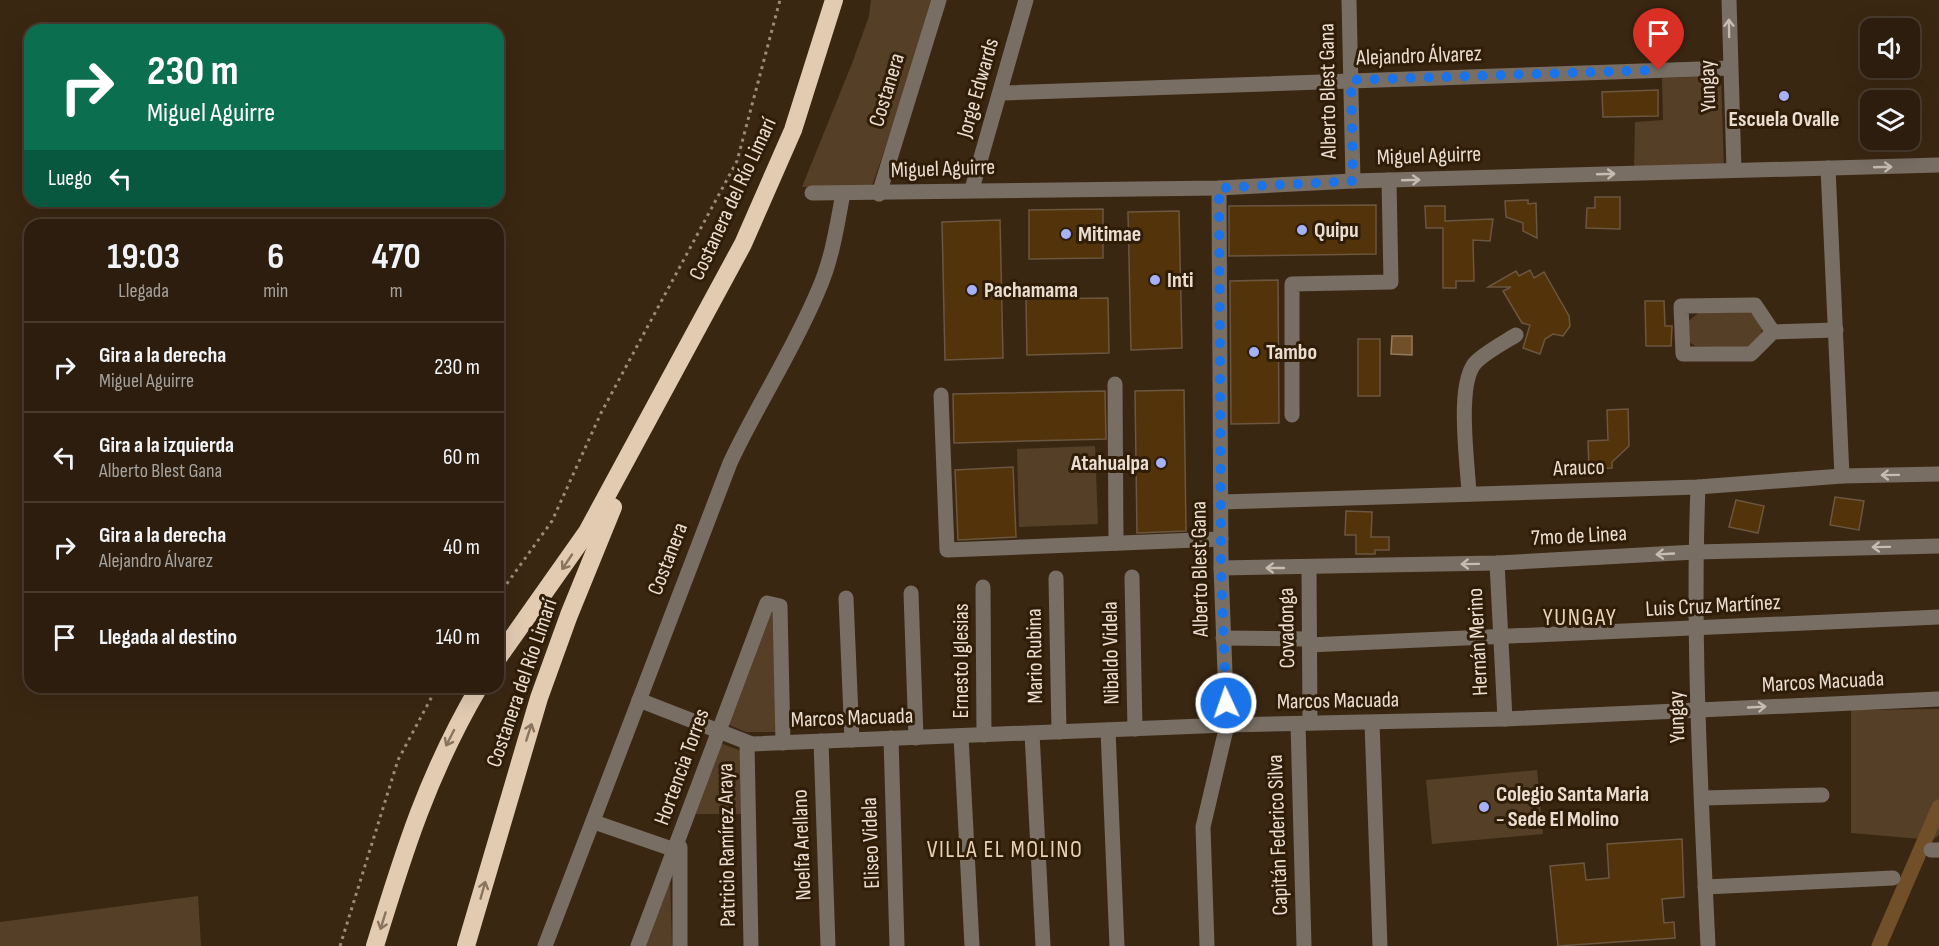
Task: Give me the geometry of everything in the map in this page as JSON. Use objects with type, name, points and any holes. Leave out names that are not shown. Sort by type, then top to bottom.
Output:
[{"type":"highway","name":"Costanera del Río Limarí","points":[[504,649],[580,542],[656,409],[743,244],[771,185],[810,83],[834,0]]},
{"type":"highway","name":"Costanera del Río Limarí","points":[[466,946],[525,743],[554,657],[599,538],[656,409]]},
{"type":"highway","name":"Costanera del Río Limarí","points":[[375,946],[418,810],[446,746],[476,693]]},
{"type":"street","name":"Costanera","points":[[879,194],[939,0]]},
{"type":"street","name":"Jorge Edwards","points":[[972,189],[1002,93],[1026,0]]},
{"type":"street","name":"Alberto Blest Gana","points":[[1349,0],[1353,181]]},
{"type":"street","name":"Yungay","points":[[1729,0],[1734,170]]},
{"type":"street","name":"Alejandro Álvarez","points":[[1002,93],[1730,68]]},
{"type":"street","name":"Miguel Aguirre","points":[[812,193],[879,194],[972,189],[1219,188],[1353,181],[1939,165]]},
{"type":"street","points":[[1828,168],[1842,476]]},
{"type":"street","points":[[1292,415],[1292,284],[1391,282],[1389,180]]},
{"type":"street","name":"Alberto Blest Gana","points":[[1207,946],[1203,826],[1227,725],[1221,568],[1219,188]]},
{"type":"street","name":"Costanera","points":[[545,946],[730,463],[754,411],[787,356],[819,290],[834,239],[843,193]]},
{"type":"street","points":[[1773,332],[1755,305],[1681,306],[1683,354],[1751,354],[1773,332],[1836,330]]},
{"type":"street","points":[[1469,494],[1464,391],[1469,373],[1475,362],[1516,335]]},
{"type":"street","points":[[1115,384],[1116,543]]},
{"type":"street","points":[[941,395],[948,550],[1221,539]]},
{"type":"street","name":"Arauco","points":[[1221,502],[1698,487],[1842,476],[1939,474]]},
{"type":"street","name":"Yungay","points":[[1698,487],[1695,552],[1708,946]]},
{"type":"street","name":"7mo de Linea","points":[[1221,568],[1497,563],[1695,552],[1939,546]]},
{"type":"street","name":"Hernán Merino","points":[[1497,563],[1504,718]]},
{"type":"street","name":"Covadonga","points":[[1304,723],[1309,642],[1309,568]]},
{"type":"street","name":"Nibaldo Videla","points":[[1132,577],[1136,729]]},
{"type":"street","name":"Mario Rubina","points":[[1056,578],[1059,732]]},
{"type":"street","name":"Ernesto Iglesias","points":[[983,587],[984,735]]},
{"type":"street","points":[[911,593],[916,738]]},
{"type":"street","points":[[846,598],[852,740]]},
{"type":"street","name":"Hortencia Torres","points":[[638,946],[767,603],[780,606],[783,743]]},
{"type":"street","name":"Luis Cruz Martínez","points":[[1223,638],[1309,642],[1698,629],[1939,617]]},
{"type":"street","name":"Marcos Macuada","points":[[639,700],[747,743],[783,743],[1227,725],[1504,718],[1939,699]]},
{"type":"street","name":"Capitán Federico Silva","points":[[1304,723],[1304,946]]},
{"type":"street","points":[[1372,723],[1380,946]]},
{"type":"street","name":"Nibaldo Videla","points":[[1108,730],[1117,946]]},
{"type":"street","name":"Mario Rubina","points":[[1032,733],[1043,946]]},
{"type":"street","name":"Ernesto Iglesias","points":[[961,736],[972,946]]},
{"type":"street","name":"Eliseo Videla","points":[[891,738],[897,946]]},
{"type":"street","name":"Noelfa Arellano","points":[[821,741],[828,946]]},
{"type":"street","name":"Patricio Ramírez Araya","points":[[747,743],[751,946]]},
{"type":"street","points":[[1703,798],[1822,795]]},
{"type":"street","points":[[594,822],[678,844],[680,946]]},
{"type":"street","points":[[1705,887],[1893,878]]},
{"type":"path","points":[[504,588],[552,521],[601,413],[737,161],[780,0]]},
{"type":"path","points":[[340,946],[398,760],[434,693]]},
{"type":"shaded area","points":[[871,0],[933,0],[913,67],[871,189],[802,187],[853,61],[869,16]]},
{"type":"shaded area","points":[[1721,76],[1724,170],[1634,171],[1635,122],[1663,120],[1662,78]]},
{"type":"shaded area","points":[[1748,310],[1763,326],[1760,337],[1749,348],[1695,346],[1687,340],[1685,324],[1701,311]]},
{"type":"shaded area","points":[[1392,336],[1412,336],[1412,355],[1391,354]]},
{"type":"shaded area","points":[[1095,446],[1098,524],[1019,527],[1017,449]]},
{"type":"shaded area","points":[[768,612],[777,612],[777,732],[746,732],[727,724]]},
{"type":"shaded area","points":[[1939,709],[1939,835],[1933,840],[1851,833],[1851,710]]},
{"type":"shaded area","points":[[720,743],[744,752],[744,814],[694,814]]},
{"type":"shaded area","name":"Colegio Santa Maria - Sede El Molino","points":[[1537,770],[1543,834],[1432,844],[1426,780]]},
{"type":"shaded area","points":[[670,874],[672,946],[642,946]]},
{"type":"shaded area","points":[[198,896],[201,946],[0,946],[0,922]]},
{"type":"building","points":[[1658,90],[1658,116],[1603,117],[1602,92]]},
{"type":"building","points":[[1595,197],[1620,197],[1620,229],[1586,228],[1587,208],[1595,208]]},
{"type":"building","points":[[1528,200],[1528,204],[1536,203],[1537,238],[1523,231],[1523,223],[1506,217],[1505,201]]},
{"type":"building","name":"Quipu","points":[[1376,205],[1376,254],[1229,256],[1229,206]]},
{"type":"building","points":[[1425,206],[1445,206],[1445,221],[1493,219],[1490,241],[1473,240],[1474,281],[1456,281],[1456,288],[1443,288],[1443,228],[1426,228]]},
{"type":"building","name":"Mitimae","points":[[1103,209],[1103,258],[1029,259],[1029,210]]},
{"type":"building","name":"Inti","points":[[1179,211],[1182,348],[1131,350],[1128,212]]},
{"type":"building","name":"Pachamama","points":[[1000,220],[1003,358],[945,360],[942,222]]},
{"type":"building","points":[[1530,270],[1534,278],[1544,272],[1569,316],[1570,326],[1563,336],[1553,334],[1545,339],[1540,354],[1523,348],[1530,325],[1522,323],[1503,291],[1511,287],[1488,287],[1516,271],[1519,276]]},
{"type":"building","name":"Tambo","points":[[1278,280],[1279,423],[1231,424],[1230,281]]},
{"type":"building","points":[[1108,298],[1109,353],[1027,355],[1026,299]]},
{"type":"building","points":[[1645,301],[1664,301],[1665,326],[1672,326],[1671,346],[1646,346]]},
{"type":"building","points":[[1358,339],[1380,339],[1380,396],[1358,396]]},
{"type":"building","name":"Atahualpa","points":[[1184,390],[1186,531],[1137,533],[1135,391]]},
{"type":"building","points":[[1105,391],[1106,439],[954,443],[953,394]]},
{"type":"building","points":[[1628,409],[1629,446],[1612,462],[1612,468],[1589,469],[1588,441],[1608,440],[1607,410]]},
{"type":"building","points":[[1013,467],[1016,537],[958,540],[955,470]]},
{"type":"building","points":[[1835,497],[1864,501],[1859,530],[1830,525]]},
{"type":"building","points":[[1736,500],[1764,506],[1758,533],[1729,527]]},
{"type":"building","points":[[1346,511],[1372,512],[1371,537],[1389,537],[1389,550],[1375,550],[1375,554],[1356,554],[1356,535],[1345,535]]},
{"type":"building","points":[[1682,839],[1684,897],[1662,899],[1664,923],[1674,922],[1675,938],[1558,946],[1550,866],[1584,863],[1586,880],[1609,878],[1607,844]]},
{"type":"waterway","points":[[1879,946],[1939,807]]},
{"type":"place","name":"Escuela Ovalle","points":[[1784,96]]},
{"type":"place","name":"Quipu","points":[[1302,230]]},
{"type":"place","name":"Mitimae","points":[[1066,234]]},
{"type":"place","name":"Inti","points":[[1155,280]]},
{"type":"place","name":"Pachamama","points":[[972,290]]},
{"type":"place","name":"Tambo","points":[[1254,352]]},
{"type":"place","name":"Atahualpa","points":[[1161,463]]},
{"type":"place","name":"Colegio Santa Maria - Sede El Molino","points":[[1484,807]]},
{"type":"district","name":"YUNGAY","points":[[1580,617]]},
{"type":"district","name":"VILLA EL MOLINO","points":[[1005,849]]},
{"type":"route","points":[[1226,703],[1221,568],[1219,188],[1353,181],[1351,80],[1659,70]]}]
